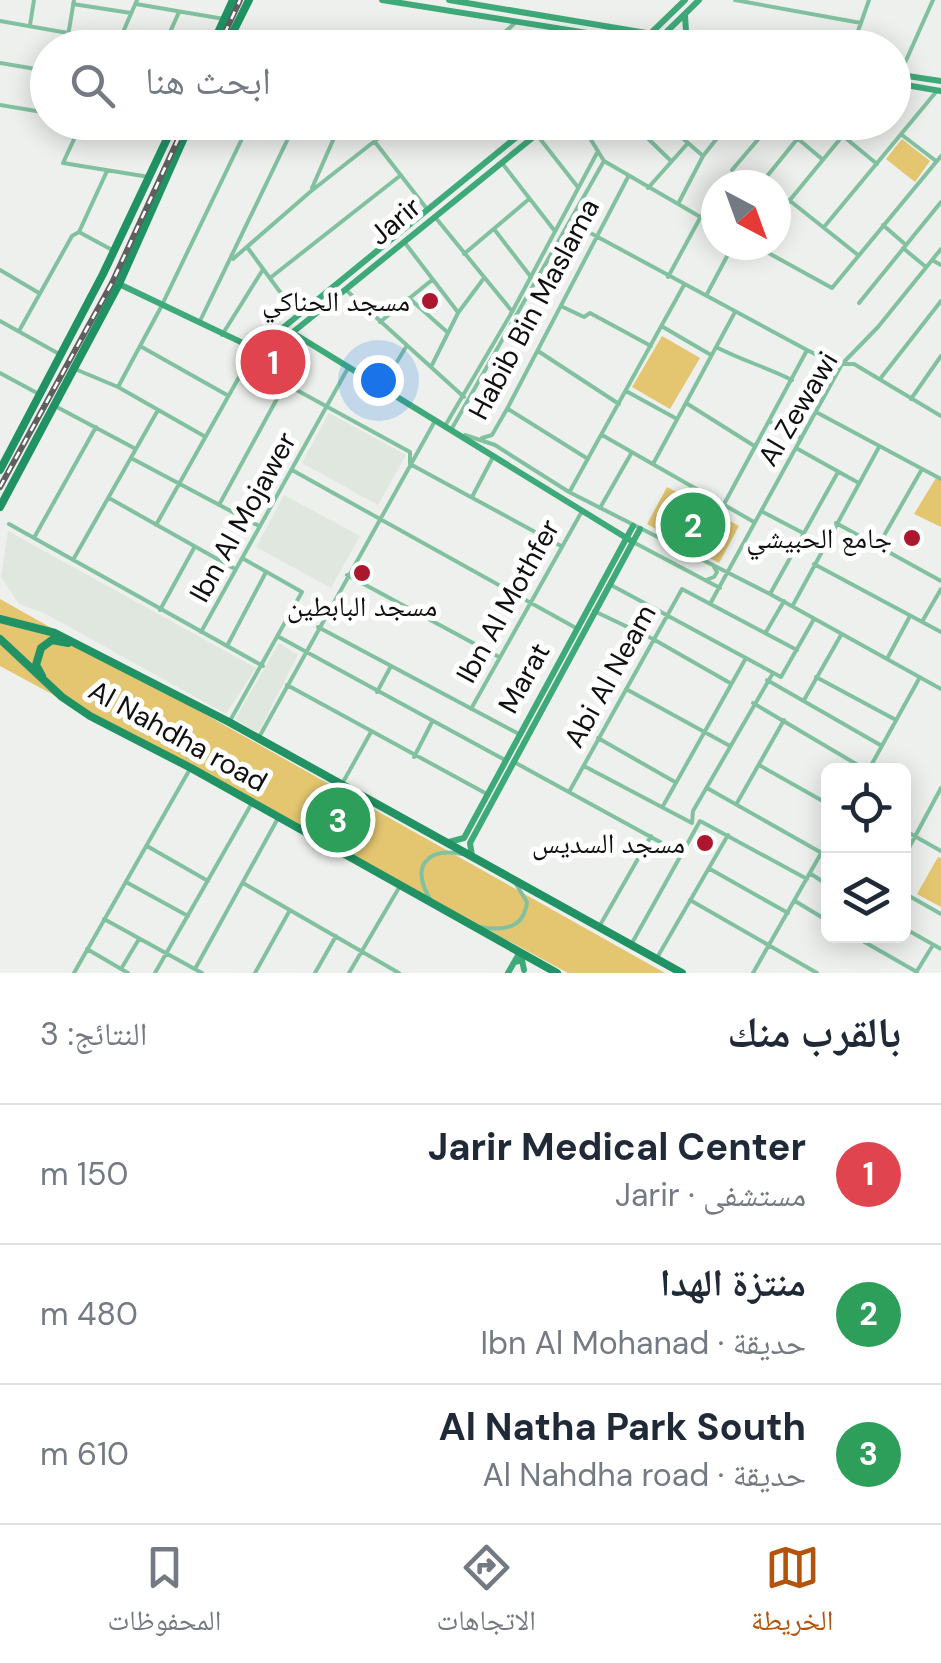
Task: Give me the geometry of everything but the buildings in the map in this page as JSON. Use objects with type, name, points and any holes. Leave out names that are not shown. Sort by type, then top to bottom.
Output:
[{"type":"main road","points":[[219,30],[233,0]]},
{"type":"main road","points":[[234,30],[249,0]]},
{"type":"main road","points":[[382,0],[563,30]]},
{"type":"main road","points":[[449,0],[633,30]]},
{"type":"main road","points":[[655,30],[685,0]]},
{"type":"main road","points":[[673,30],[699,0]]},
{"type":"main road","points":[[515,23],[522,16],[516,10]]},
{"type":"main road","points":[[686,13],[684,26],[687,30]]},
{"type":"main road","points":[[542,27],[536,20],[545,15]]},
{"type":"main road","points":[[662,30],[663,22]]},
{"type":"main road","points":[[911,79],[940,88]]},
{"type":"main road","points":[[911,85],[940,88]]},
{"type":"main road","points":[[0,470],[167,140]]},
{"type":"main road","points":[[0,507],[118,284],[183,140]]},
{"type":"main road","name":"Jarir","points":[[512,140],[253,348],[266,354],[530,140]]},
{"type":"main road","points":[[118,284],[253,348]]},
{"type":"main road","points":[[293,332],[630,540]]},
{"type":"main road","name":"Marat","points":[[449,842],[462,839],[473,828],[609,584],[636,528]]},
{"type":"main road","name":"Marat","points":[[472,856],[473,828],[487,794],[510,761],[519,734],[576,628],[622,556]]},
{"type":"main road","points":[[0,619],[55,633],[229,722],[682,973]]},
{"type":"main road","name":"Al Nahdha road","points":[[0,639],[46,684],[90,716],[191,768],[557,973]]},
{"type":"main road","points":[[46,684],[36,664],[43,645],[55,640],[78,645]]},
{"type":"main road","points":[[508,973],[520,952]]},
{"type":"main road","points":[[524,972],[531,958]]},
{"type":"main road","points":[[514,963],[522,960],[524,972]]},
{"type":"street","points":[[30,26],[34,0]]},
{"type":"street","points":[[734,0],[861,23]]},
{"type":"street","points":[[771,6],[776,0]]},
{"type":"street","points":[[858,30],[870,0]]},
{"type":"street","points":[[911,45],[932,2],[922,0]]},
{"type":"street","points":[[68,30],[73,2],[132,13]]},
{"type":"street","points":[[124,30],[136,2],[224,19]]},
{"type":"street","points":[[171,30],[179,12]]},
{"type":"street","points":[[0,22],[52,30]]},
{"type":"street","points":[[507,30],[515,23]]},
{"type":"street","points":[[0,63],[30,68]]},
{"type":"street","points":[[911,124],[940,88]]},
{"type":"street","points":[[0,105],[30,111]]},
{"type":"street","points":[[74,140],[63,163],[149,178]]},
{"type":"street","points":[[118,387],[162,307],[241,140]]},
{"type":"street","points":[[199,324],[288,140]]},
{"type":"street","points":[[310,192],[333,140]]},
{"type":"street","points":[[231,262],[310,192],[377,140]]},
{"type":"street","points":[[540,140],[578,188]]},
{"type":"street","points":[[590,140],[604,161],[700,218],[668,277]]},
{"type":"street","points":[[649,140],[671,161]]},
{"type":"street","points":[[684,140],[703,156]]},
{"type":"street","points":[[678,204],[716,140]]},
{"type":"street","points":[[732,170],[760,140]]},
{"type":"street","points":[[772,170],[796,140],[822,159]]},
{"type":"street","points":[[791,198],[839,140]]},
{"type":"street","points":[[848,140],[877,164]]},
{"type":"street","points":[[824,227],[898,140]]},
{"type":"street","points":[[908,140],[936,162]]},
{"type":"street","points":[[375,142],[426,209]]},
{"type":"street","points":[[648,188],[688,144]]},
{"type":"street","points":[[448,428],[598,153]]},
{"type":"street","points":[[781,260],[832,288],[941,156]]},
{"type":"street","points":[[448,428],[604,161]]},
{"type":"street","points":[[502,162],[555,231]]},
{"type":"street","points":[[19,332],[72,236],[79,232],[107,171]]},
{"type":"street","points":[[270,278],[401,175]]},
{"type":"street","name":"Habib Bin Maslama","points":[[462,434],[485,439],[492,434],[563,307],[628,177]]},
{"type":"street","points":[[464,254],[530,198]]},
{"type":"street","points":[[791,202],[858,256]]},
{"type":"street","points":[[858,303],[941,202]]},
{"type":"street","points":[[435,217],[512,312]]},
{"type":"street","points":[[570,222],[807,350],[842,364],[854,364],[941,416]]},
{"type":"street","points":[[883,226],[926,267]]},
{"type":"street","points":[[494,229],[531,277]]},
{"type":"street","points":[[79,232],[114,250]]},
{"type":"street","points":[[405,243],[458,312]]},
{"type":"street","points":[[246,247],[297,315]]},
{"type":"street","name":"Al Zewawi","points":[[710,604],[842,364],[878,327],[941,248]]},
{"type":"street","points":[[706,296],[725,260]]},
{"type":"street","points":[[932,260],[941,265]]},
{"type":"street","points":[[0,270],[40,293]]},
{"type":"street","points":[[222,335],[263,270]]},
{"type":"street","points":[[431,367],[458,312],[484,278]]},
{"type":"street","points":[[380,322],[432,280]]},
{"type":"street","points":[[569,492],[684,285]]},
{"type":"street","points":[[346,290],[464,397]]},
{"type":"street","points":[[409,298],[448,332]]},
{"type":"street","points":[[880,380],[941,300]]},
{"type":"street","points":[[563,307],[584,317],[590,313],[651,346]]},
{"type":"street","points":[[654,464],[736,312]]},
{"type":"street","points":[[0,321],[60,355]]},
{"type":"street","points":[[662,326],[711,355]]},
{"type":"street","points":[[140,346],[228,395]]},
{"type":"street","points":[[716,346],[746,363],[766,367],[792,380]]},
{"type":"street","points":[[381,388],[406,347]]},
{"type":"street","points":[[156,525],[253,348]]},
{"type":"street","points":[[724,506],[807,350]]},
{"type":"street","points":[[538,351],[619,404]]},
{"type":"street","points":[[911,398],[941,356]]},
{"type":"street","points":[[246,363],[410,452],[410,464]]},
{"type":"street","name":"Ibn Al Mojawer","points":[[201,632],[348,368]]},
{"type":"street","points":[[75,370],[118,387],[205,436]]},
{"type":"street","points":[[0,373],[41,395]]},
{"type":"street","points":[[218,505],[285,384]]},
{"type":"street","points":[[626,391],[677,419]]},
{"type":"street","points":[[686,403],[756,448]]},
{"type":"street","points":[[55,406],[136,449]]},
{"type":"street","points":[[508,408],[588,459]]},
{"type":"street","points":[[73,560],[158,410]]},
{"type":"street","points":[[816,412],[941,479]]},
{"type":"street","points":[[258,739],[434,421]]},
{"type":"street","points":[[769,421],[801,438]]},
{"type":"street","points":[[34,538],[96,427]]},
{"type":"street","points":[[462,434],[495,445],[569,492],[784,601],[941,689]]},
{"type":"street","points":[[602,435],[756,522]]},
{"type":"street","points":[[792,606],[879,447]]},
{"type":"street","points":[[796,448],[858,483]]},
{"type":"street","name":"Ibn Al Mothfer","points":[[600,508],[632,452]]},
{"type":"street","points":[[472,497],[493,457]]},
{"type":"street","points":[[131,458],[260,527]]},
{"type":"street","points":[[410,464],[561,546]]},
{"type":"street","points":[[878,546],[922,469]]},
{"type":"street","points":[[292,470],[576,628]]},
{"type":"street","points":[[770,594],[838,472]]},
{"type":"street","points":[[109,498],[235,570]]},
{"type":"street","points":[[762,512],[803,533]]},
{"type":"street","name":"Ibn Al Mothfer","points":[[471,709],[581,513]]},
{"type":"street","points":[[836,523],[941,581]]},
{"type":"street","points":[[9,524],[263,666]]},
{"type":"street","points":[[630,540],[720,588]]},
{"type":"street","points":[[160,610],[195,548]]},
{"type":"street","points":[[229,722],[302,592],[242,558]]},
{"type":"street","points":[[814,564],[941,632]]},
{"type":"street","points":[[706,580],[717,572],[714,566]]},
{"type":"street","points":[[227,646],[266,572]]},
{"type":"street","points":[[346,575],[499,657]]},
{"type":"street","points":[[609,584],[781,677],[814,619]]},
{"type":"street","name":"Abi Al Neam","points":[[569,792],[682,589],[710,604]]},
{"type":"street","points":[[922,622],[941,589]]},
{"type":"street","points":[[765,634],[784,601]]},
{"type":"street","points":[[710,604],[797,650]]},
{"type":"street","points":[[594,611],[730,683]]},
{"type":"street","points":[[887,659],[910,616]]},
{"type":"street","points":[[318,627],[519,734]]},
{"type":"street","points":[[804,700],[842,634]]},
{"type":"street","points":[[278,638],[682,854]]},
{"type":"street","points":[[662,808],[746,658]]},
{"type":"street","points":[[377,692],[390,666]]},
{"type":"street","points":[[692,823],[693,811],[773,673]]},
{"type":"street","points":[[816,677],[896,720]]},
{"type":"street","points":[[872,763],[920,677]]},
{"type":"street","points":[[767,680],[882,746]]},
{"type":"street","points":[[287,685],[487,794]]},
{"type":"street","points":[[626,689],[730,746]]},
{"type":"street","points":[[753,703],[856,763]]},
{"type":"street","points":[[736,804],[784,720]]},
{"type":"street","points":[[414,756],[432,722]]},
{"type":"street","points":[[342,784],[371,732]]},
{"type":"street","points":[[598,738],[676,782]]},
{"type":"street","points":[[758,764],[821,800]]},
{"type":"street","points":[[584,766],[692,823],[700,821],[821,881]]},
{"type":"street","points":[[74,973],[191,768]]},
{"type":"street","points":[[707,788],[821,849]]},
{"type":"street","points":[[906,853],[941,788]]},
{"type":"street","points":[[155,973],[252,803]]},
{"type":"street","points":[[195,969],[279,818]]},
{"type":"street","points":[[631,945],[700,821]]},
{"type":"street","points":[[911,834],[941,851]]},
{"type":"street","points":[[657,958],[728,835]]},
{"type":"street","points":[[599,927],[651,836]]},
{"type":"street","points":[[147,845],[208,881]]},
{"type":"street","points":[[434,904],[421,881],[420,872],[426,861],[434,854],[449,851],[472,856]]},
{"type":"street","points":[[753,973],[824,853]]},
{"type":"street","points":[[709,868],[788,912]]},
{"type":"street","points":[[470,925],[500,930],[519,923],[527,902],[512,879]]},
{"type":"street","points":[[126,882],[188,916]]},
{"type":"street","points":[[243,883],[396,972]]},
{"type":"street","points":[[350,973],[400,886]]},
{"type":"street","points":[[911,898],[941,914]]},
{"type":"street","points":[[690,900],[817,973]]},
{"type":"street","points":[[796,900],[821,916]]},
{"type":"street","points":[[255,973],[290,910]]},
{"type":"street","points":[[104,919],[202,973]]},
{"type":"street","points":[[911,932],[941,949]]},
{"type":"street","points":[[315,973],[336,936]]},
{"type":"street","points":[[122,969],[139,939]]},
{"type":"street","points":[[866,943],[917,972],[933,945]]},
{"type":"street","points":[[87,950],[128,973]]},
{"type":"shaded area","points":[[903,140],[930,161],[915,182],[886,159]]},
{"type":"shaded area","points":[[662,336],[700,358],[670,409],[632,387]]},
{"type":"shaded area","points":[[329,413],[406,455],[378,505],[302,463]]},
{"type":"shaded area","points":[[936,478],[941,481],[941,527],[914,514]]},
{"type":"shaded area","points":[[667,487],[739,526],[719,563],[647,524]]},
{"type":"shaded area","points":[[284,495],[360,536],[331,588],[256,547]]},
{"type":"shaded area","points":[[8,531],[256,668],[226,714],[46,614],[19,604],[1,577]]},
{"type":"shaded area","points":[[0,599],[665,973],[568,973],[0,666]]},
{"type":"shaded area","points":[[279,643],[298,655],[259,731],[254,731],[235,719]]},
{"type":"shaded area","points":[[938,857],[941,858],[941,907],[917,894]]},
{"type":"railway","points":[[226,30],[240,0]]},
{"type":"railway","points":[[0,487],[112,283],[178,140]]},
{"type":"place","name":"مسجد الحناكي","points":[[430,301]]},
{"type":"place","name":"Jarir Medical Center","points":[[273,362]]},
{"type":"place","name":"منتزة الهدا","points":[[693,525]]},
{"type":"place","name":"جامع الحبيشي","points":[[912,538]]},
{"type":"place","name":"مسجد البابطين","points":[[362,573]]},
{"type":"place","name":"Al Natha Park South","points":[[338,820]]},
{"type":"place","name":"مسجد السديس","points":[[705,843]]}]
